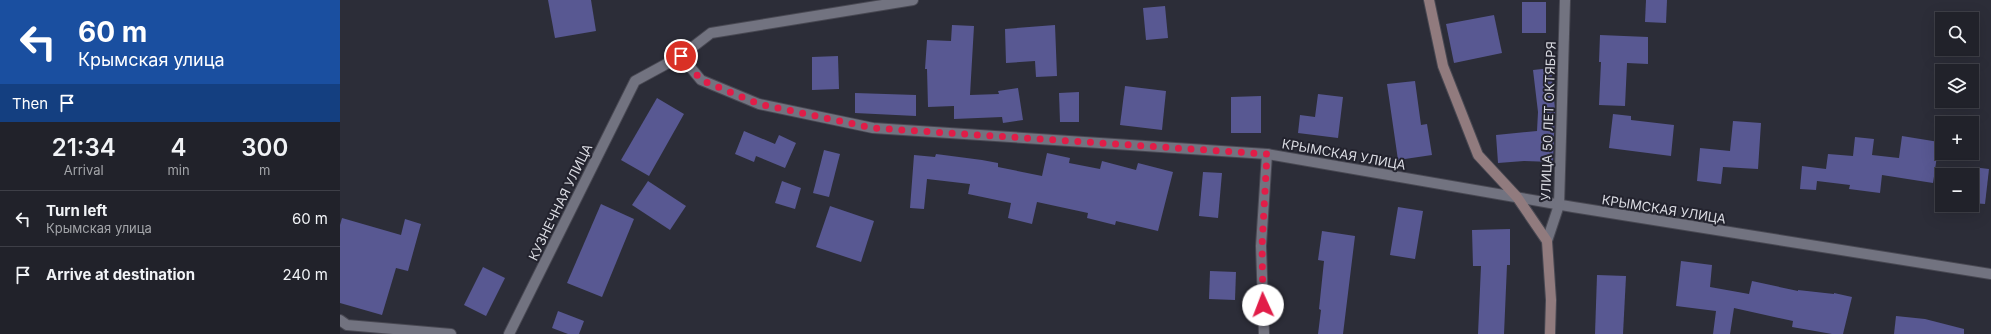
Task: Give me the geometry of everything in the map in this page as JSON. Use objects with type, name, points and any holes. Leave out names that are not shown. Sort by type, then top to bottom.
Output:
[{"type":"street","points":[[681,56],[711,33],[913,0]]},
{"type":"street","name":"УЛИЦА 50 ЛЕТ ОКТЯБРЯ","points":[[1429,0],[1443,66],[1478,155],[1517,197],[1547,240]]},
{"type":"street","name":"УЛИЦА 50 ЛЕТ ОКТЯБРЯ","points":[[1550,334],[1551,300],[1547,240],[1560,205],[1565,0]]},
{"type":"street","name":"КУЗНЕЧНАЯ УЛИЦА","points":[[509,334],[635,81],[681,56]]},
{"type":"street","name":"КРЫМСКАЯ УЛИЦА","points":[[681,56],[701,80],[759,104],[873,128],[1267,154],[1560,205],[1991,274]]},
{"type":"street","points":[[1264,334],[1262,246],[1267,154]]},
{"type":"street","points":[[340,320],[347,324],[407,332],[451,334]]},
{"type":"building","points":[[548,0],[591,0],[596,31],[555,38]]},
{"type":"building","points":[[1646,0],[1667,0],[1666,23],[1645,22]]},
{"type":"building","points":[[1522,2],[1546,2],[1546,33],[1522,33]]},
{"type":"building","points":[[1165,6],[1168,38],[1146,40],[1143,8]]},
{"type":"building","points":[[1494,15],[1502,53],[1454,63],[1446,24]]},
{"type":"building","points":[[952,25],[974,26],[970,95],[999,94],[998,91],[1018,88],[1023,120],[1003,123],[1002,117],[954,119],[954,106],[928,107],[927,69],[925,69],[927,40],[951,41]]},
{"type":"building","points":[[1055,25],[1057,76],[1036,77],[1035,61],[1006,63],[1005,29]]},
{"type":"building","points":[[1600,35],[1648,37],[1648,64],[1627,63],[1625,106],[1599,105],[1601,62],[1599,62]]},
{"type":"building","points":[[838,56],[839,89],[812,90],[812,57]]},
{"type":"building","points":[[1551,68],[1555,109],[1553,162],[1524,161],[1498,163],[1496,135],[1537,131],[1538,112],[1533,70]]},
{"type":"building","points":[[1415,81],[1421,125],[1427,124],[1432,155],[1398,160],[1387,84]]},
{"type":"building","points":[[1125,86],[1166,91],[1162,130],[1120,125]]},
{"type":"building","points":[[1079,92],[1079,122],[1060,122],[1059,93]]},
{"type":"building","points":[[855,93],[916,95],[916,116],[855,113]]},
{"type":"building","points":[[1318,94],[1343,97],[1338,138],[1298,133],[1300,115],[1315,117]]},
{"type":"building","points":[[1261,96],[1261,133],[1231,133],[1231,97]]},
{"type":"building","points":[[657,98],[684,114],[649,176],[621,160]]},
{"type":"building","points":[[1613,114],[1631,116],[1631,120],[1674,125],[1671,156],[1609,148]]},
{"type":"building","points":[[1733,121],[1761,123],[1758,169],[1723,167],[1721,184],[1697,181],[1700,148],[1730,151]]},
{"type":"building","points":[[744,131],[775,144],[779,135],[796,143],[785,168],[756,156],[754,162],[735,154]]},
{"type":"building","points":[[1902,136],[1935,141],[1935,160],[1936,160],[1933,183],[1882,175],[1880,193],[1849,189],[1850,185],[1817,181],[1816,190],[1800,189],[1802,166],[1826,169],[1828,154],[1853,156],[1855,137],[1874,139],[1872,155],[1899,158]]},
{"type":"building","points":[[824,150],[840,154],[829,197],[813,193]]},
{"type":"building","points":[[1047,153],[1070,158],[1069,163],[1100,169],[1102,161],[1136,170],[1138,163],[1173,172],[1158,231],[1116,221],[1115,225],[1087,218],[1088,213],[1037,202],[1032,224],[1008,218],[1011,203],[968,194],[970,184],[927,179],[924,209],[910,208],[914,155],[935,157],[936,154],[982,160],[998,163],[998,167],[1042,176]]},
{"type":"building","points":[[1972,167],[1989,169],[1985,204],[1979,204],[1979,168]]},
{"type":"building","points":[[1203,172],[1222,173],[1218,218],[1199,216]]},
{"type":"building","points":[[648,181],[686,206],[670,230],[632,205]]},
{"type":"building","points":[[782,181],[801,188],[795,209],[775,203]]},
{"type":"building","points":[[601,204],[634,219],[602,297],[567,283]]},
{"type":"building","points":[[830,206],[874,221],[861,262],[816,247]]},
{"type":"building","points":[[1398,207],[1423,211],[1415,259],[1390,255]]},
{"type":"building","points":[[342,218],[401,235],[405,219],[421,224],[408,271],[396,268],[382,315],[340,303],[340,225]]},
{"type":"building","points":[[1510,229],[1510,265],[1507,265],[1504,334],[1478,334],[1481,266],[1473,266],[1472,230]]},
{"type":"building","points":[[1322,231],[1355,236],[1343,334],[1318,334],[1324,261],[1318,260]]},
{"type":"building","points":[[1681,261],[1712,265],[1710,287],[1749,294],[1752,281],[1798,291],[1834,293],[1852,297],[1843,334],[1832,334],[1792,327],[1793,321],[1734,308],[1730,334],[1713,334],[1716,311],[1676,306]]},
{"type":"building","points":[[483,267],[505,278],[486,316],[464,305]]},
{"type":"building","points":[[1210,271],[1236,272],[1235,300],[1209,299]]},
{"type":"building","points":[[1597,275],[1626,276],[1623,334],[1595,334]]},
{"type":"building","points":[[558,311],[584,321],[579,334],[568,334],[552,328]]},
{"type":"building","points":[[1896,316],[1925,319],[1964,329],[1964,334],[1894,334]]},
{"type":"route","points":[[681,56],[701,80],[759,104],[873,128],[1267,154],[1262,246],[1263,305]]}]
